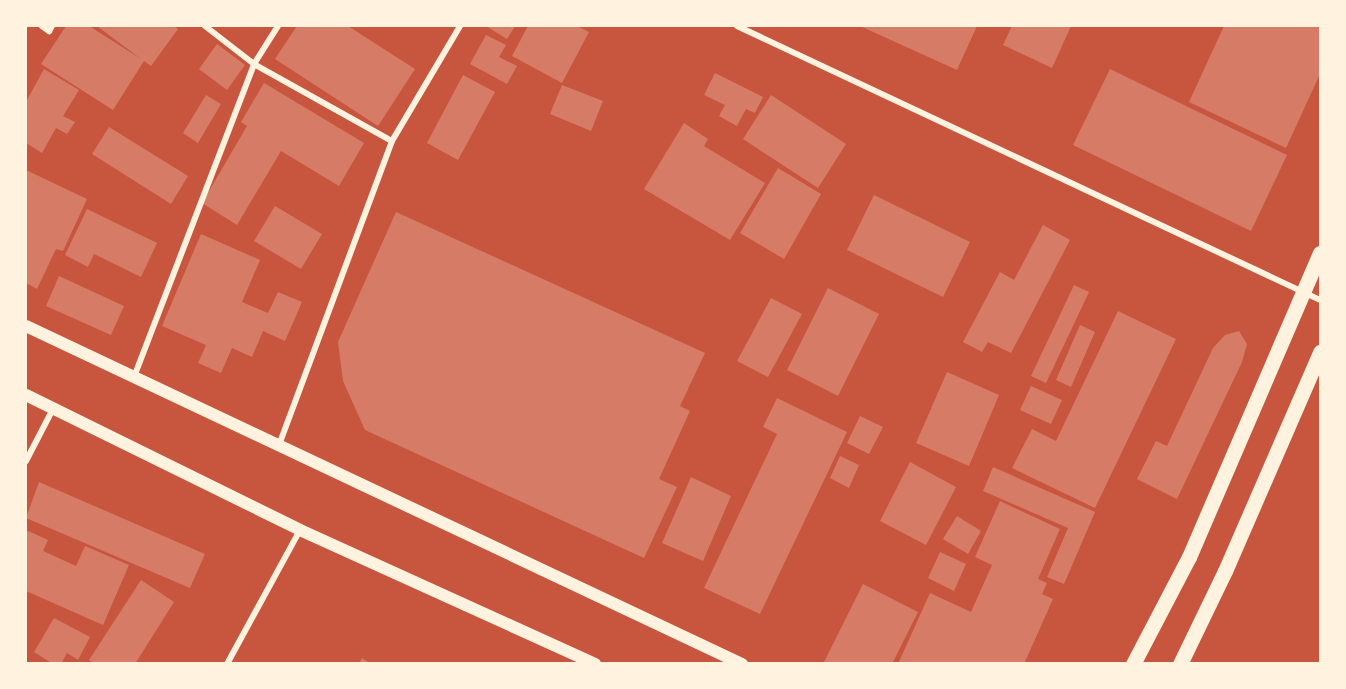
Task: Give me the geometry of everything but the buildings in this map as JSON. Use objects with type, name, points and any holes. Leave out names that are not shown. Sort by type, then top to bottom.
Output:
[{"type":"main road","points":[[1133,663],[1189,557],[1320,253]]},
{"type":"main road","points":[[26,326],[742,663]]},
{"type":"main road","points":[[1180,663],[1225,571],[1320,352]]},
{"type":"main road","points":[[26,395],[300,530],[595,663]]},
{"type":"street","points":[[42,26],[51,28]]},
{"type":"street","points":[[205,26],[254,64],[392,141]]},
{"type":"street","points":[[134,377],[254,64],[278,26]]},
{"type":"street","points":[[279,446],[392,141],[460,26]]},
{"type":"street","points":[[737,26],[1320,300]]},
{"type":"street","points":[[26,461],[53,409]]},
{"type":"street","points":[[227,663],[300,530]]}]
